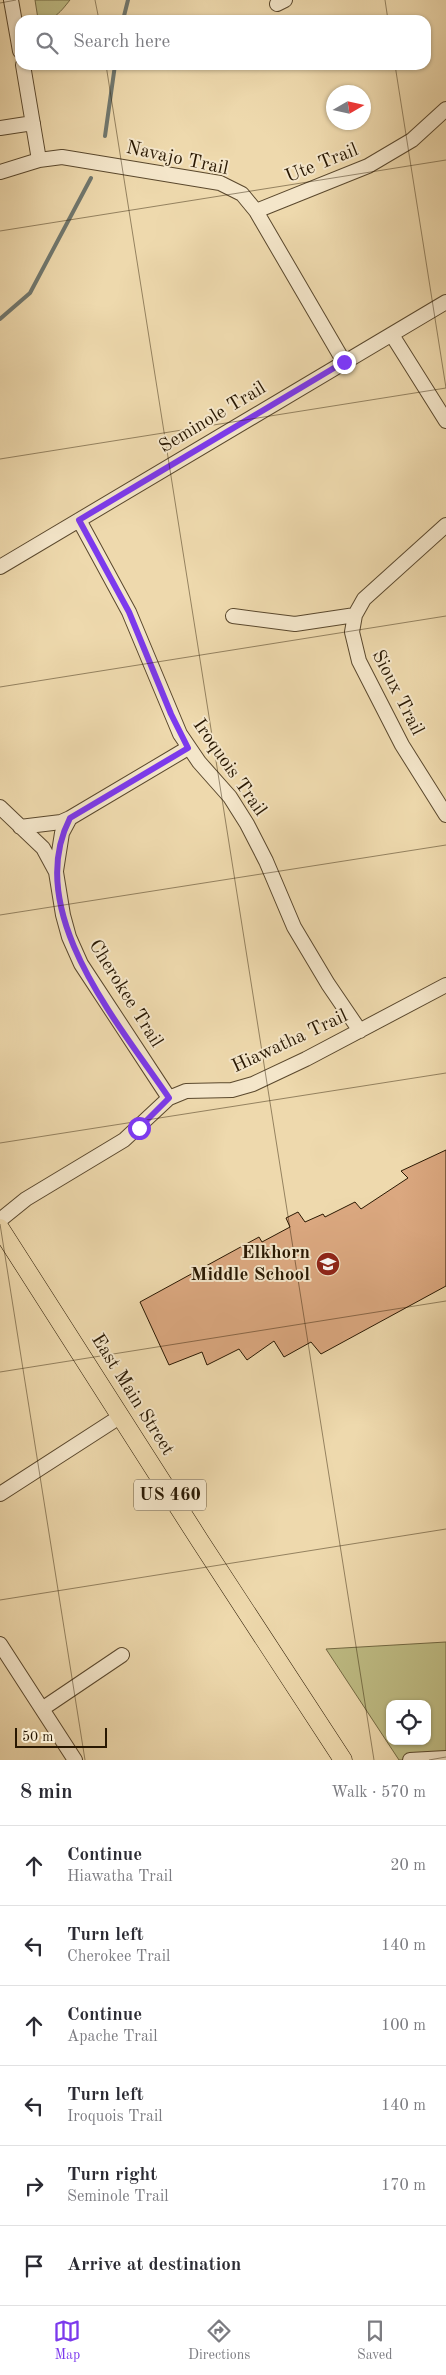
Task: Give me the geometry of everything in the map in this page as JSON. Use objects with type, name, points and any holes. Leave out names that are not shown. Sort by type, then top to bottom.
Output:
[{"type":"main road","name":"East Main Street","points":[[0,1228],[343,1760]]},
{"type":"street","points":[[11,0],[15,23]]},
{"type":"street","points":[[23,70],[39,160]]},
{"type":"street","name":"Ute Trail","points":[[256,212],[368,166],[412,140],[446,109]]},
{"type":"street","points":[[0,128],[33,123]]},
{"type":"street","name":"Navajo Trail","points":[[0,172],[39,160],[62,157],[220,183],[242,194],[256,212],[344,362]]},
{"type":"street","name":"Seminole Trail","points":[[0,567],[446,302]]},
{"type":"street","points":[[392,335],[446,421]]},
{"type":"street","name":"Iroquois Trail","points":[[79,520],[129,612],[171,714],[188,748],[230,798],[247,824],[266,861],[294,927],[328,984],[360,1030]]},
{"type":"street","points":[[233,616],[295,624],[354,615],[364,599],[446,525]]},
{"type":"street","name":"Sioux Trail","points":[[354,615],[352,632],[359,661],[402,745],[446,815]]},
{"type":"street","points":[[20,827],[61,822],[70,818],[188,748]]},
{"type":"street","name":"Cherokee Trail","points":[[0,807],[43,848],[56,872],[67,930],[81,964],[169,1098]]},
{"type":"street","points":[[56,872],[62,833],[70,818]]},
{"type":"street","name":"Hiawatha Trail","points":[[0,1220],[26,1199],[124,1140],[169,1098],[186,1091],[232,1090],[245,1087],[306,1059],[446,985]]},
{"type":"street","points":[[0,1494],[121,1416]]},
{"type":"street","points":[[0,1644],[75,1760]]},
{"type":"street","points":[[42,1709],[122,1656]]},
{"type":"street","points":[[410,1760],[446,1758]]},
{"type":"shaded area","points":[[35,0],[70,0],[57,15],[37,15]]},
{"type":"shaded area","points":[[446,1642],[446,1760],[399,1760],[389,1745],[431,1745],[431,1700],[386,1700],[386,1740],[326,1649]]},
{"type":"building","name":"Elkhorn Middle School","points":[[446,1150],[446,1286],[321,1354],[311,1342],[284,1357],[274,1341],[247,1360],[239,1349],[207,1365],[202,1352],[169,1365],[140,1302],[259,1237],[262,1242],[290,1227],[286,1218],[298,1212],[305,1222],[323,1214],[325,1217],[355,1202],[361,1209],[408,1178],[401,1171]]},
{"type":"waterway","points":[[124,15],[128,0]]},
{"type":"waterway","points":[[105,136],[114,70]]},
{"type":"waterway","points":[[0,319],[30,293],[91,178]]},
{"type":"place","name":"Elkhorn Middle School","points":[[328,1264]]},
{"type":"route","points":[[139,1128],[169,1098],[81,964],[63,915],[56,872],[58,854],[62,833],[70,818],[188,748],[171,714],[129,612],[79,520],[344,362]]}]
